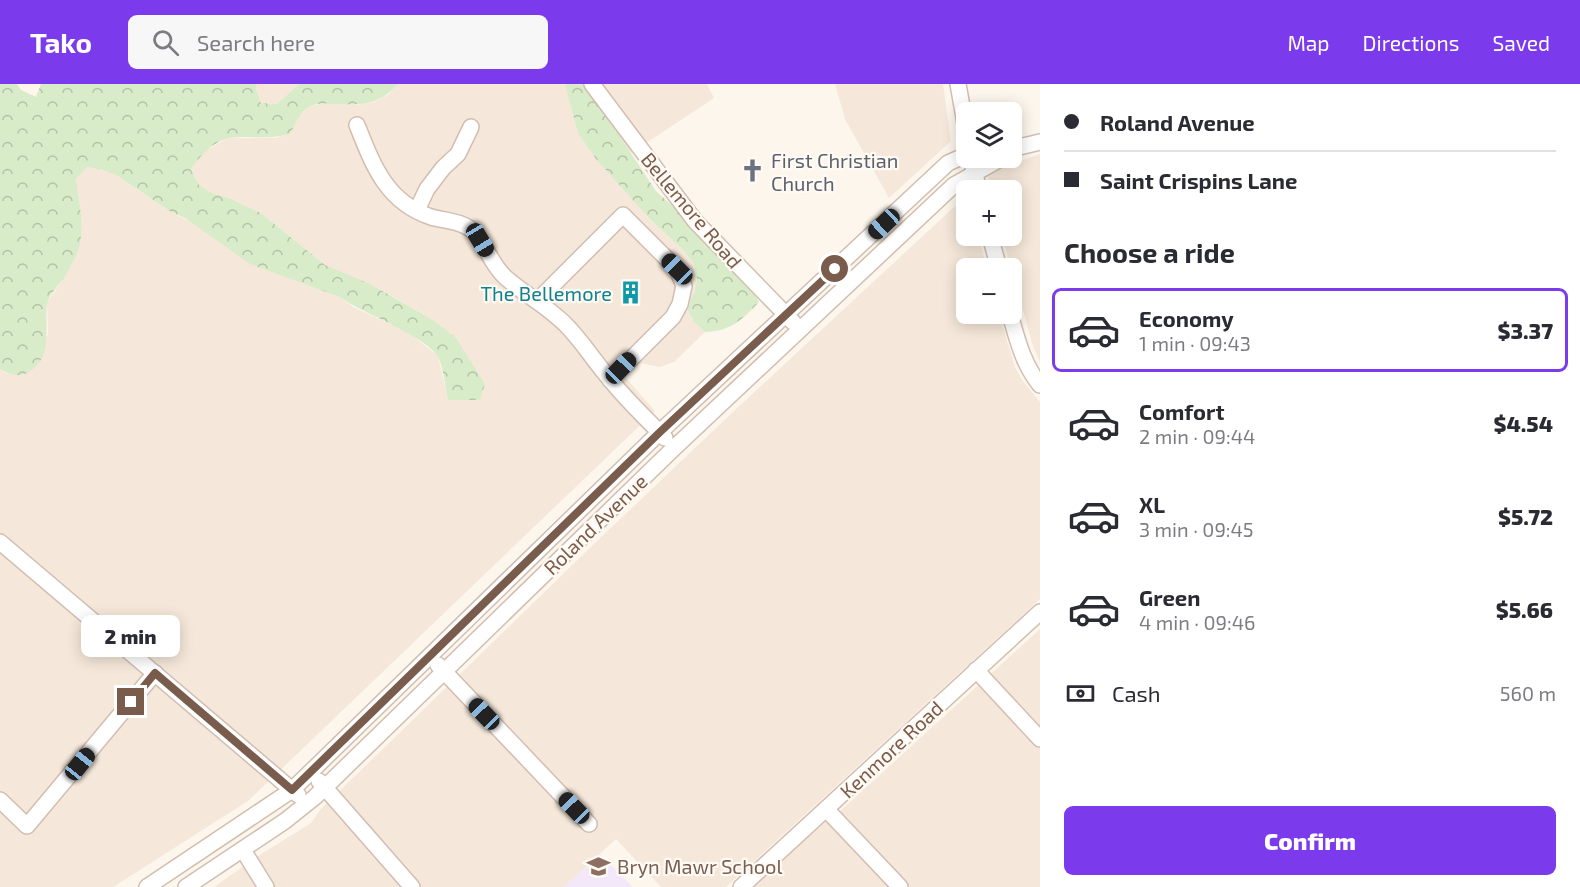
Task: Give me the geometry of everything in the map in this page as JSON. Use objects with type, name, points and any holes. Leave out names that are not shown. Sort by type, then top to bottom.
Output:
[{"type":"street","name":"Bellemore Road","points":[[592,84],[695,221],[800,329]]},
{"type":"street","points":[[958,84],[961,102]]},
{"type":"street","points":[[357,125],[384,184],[399,200],[429,216],[467,227],[474,232],[491,260],[505,277],[567,326],[610,380],[674,448]]},
{"type":"street","points":[[417,210],[427,189],[443,168],[458,154],[471,127]]},
{"type":"street","points":[[1022,146],[1040,142]]},
{"type":"street","name":"Roland Avenue","points":[[147,887],[292,790],[660,432],[948,163],[956,159]]},
{"type":"street","name":"Roland Avenue","points":[[186,887],[285,821],[325,787],[674,448],[970,168]]},
{"type":"street","points":[[537,301],[623,215],[677,269],[684,286],[678,310],[610,380]]},
{"type":"street","points":[[1013,324],[1030,373],[1040,385]]},
{"type":"street","points":[[0,542],[307,803]]},
{"type":"street","name":"Kenmore Road","points":[[741,887],[1040,612]]},
{"type":"street","points":[[429,656],[589,824]]},
{"type":"street","points":[[976,670],[1040,739]]},
{"type":"street","points":[[0,800],[27,826],[155,673]]},
{"type":"street","points":[[311,772],[412,887]]},
{"type":"street","points":[[825,809],[900,887]]},
{"type":"street","points":[[243,850],[267,887]]},
{"type":"shaded area","points":[[257,84],[299,84],[277,104],[261,103]]},
{"type":"shaded area","points":[[398,84],[565,84],[650,219],[684,251],[694,264],[697,279],[694,295],[686,307],[694,322],[705,332],[674,362],[660,367],[639,363],[625,377],[655,411],[248,801],[113,887],[0,887],[0,369],[8,374],[48,335],[47,302],[66,275],[81,211],[76,179],[87,167],[118,176],[171,212],[340,297],[353,307],[409,333],[438,356],[448,400],[456,338],[435,321],[385,292],[325,265],[261,213],[212,193],[199,185],[191,170],[199,155],[227,138],[276,138],[291,133],[298,118],[309,106],[325,103],[357,105],[374,102],[388,95]]},
{"type":"shaded area","points":[[584,84],[707,84],[714,98],[631,153]]},
{"type":"shaded area","points":[[835,84],[943,84],[951,141],[889,198],[845,119]]},
{"type":"shaded area","points":[[1040,154],[1040,362],[1022,307],[1022,258],[1008,258],[1005,246],[1022,246],[1022,180],[989,180],[987,173],[1001,168],[1022,168],[1022,160]]},
{"type":"shaded area","points":[[956,206],[956,246],[981,246],[984,258],[956,258],[956,324],[1002,324],[1015,367],[1022,380],[1040,402],[1040,599],[726,887],[661,887],[616,839],[564,887],[214,887],[311,823],[320,810],[596,542]]},
{"type":"shaded area","points":[[1040,629],[1040,887],[752,887],[839,812]]},
{"type":"shaded area","name":"Bryn Mawr School","points":[[600,854],[633,887],[564,887]]},
{"type":"green space","points":[[0,84],[17,84],[21,90],[36,97],[41,84],[257,84],[256,88],[261,103],[277,104],[299,84],[398,84],[384,97],[369,103],[310,106],[301,114],[291,133],[275,137],[224,139],[208,150],[191,170],[199,185],[212,193],[261,213],[325,265],[370,284],[435,321],[456,338],[485,384],[480,400],[448,400],[439,359],[433,351],[410,334],[340,297],[250,264],[185,218],[171,212],[118,176],[87,167],[76,179],[81,219],[79,247],[67,273],[48,300],[46,341],[42,358],[29,372],[22,375],[11,374],[0,369]]},
{"type":"green space","points":[[565,84],[584,84],[587,87],[656,191],[677,210],[752,290],[759,302],[741,319],[729,327],[705,332],[694,322],[686,307],[694,294],[697,279],[694,264],[596,159],[578,133]]},
{"type":"place","name":"First Christian Church","points":[[753,171]]},
{"type":"place","name":"The Bellemore","points":[[630,293]]},
{"type":"place","name":"Bryn Mawr School","points":[[599,866]]},
{"type":"route","points":[[131,702],[155,673],[292,790],[660,432],[835,269]]}]
